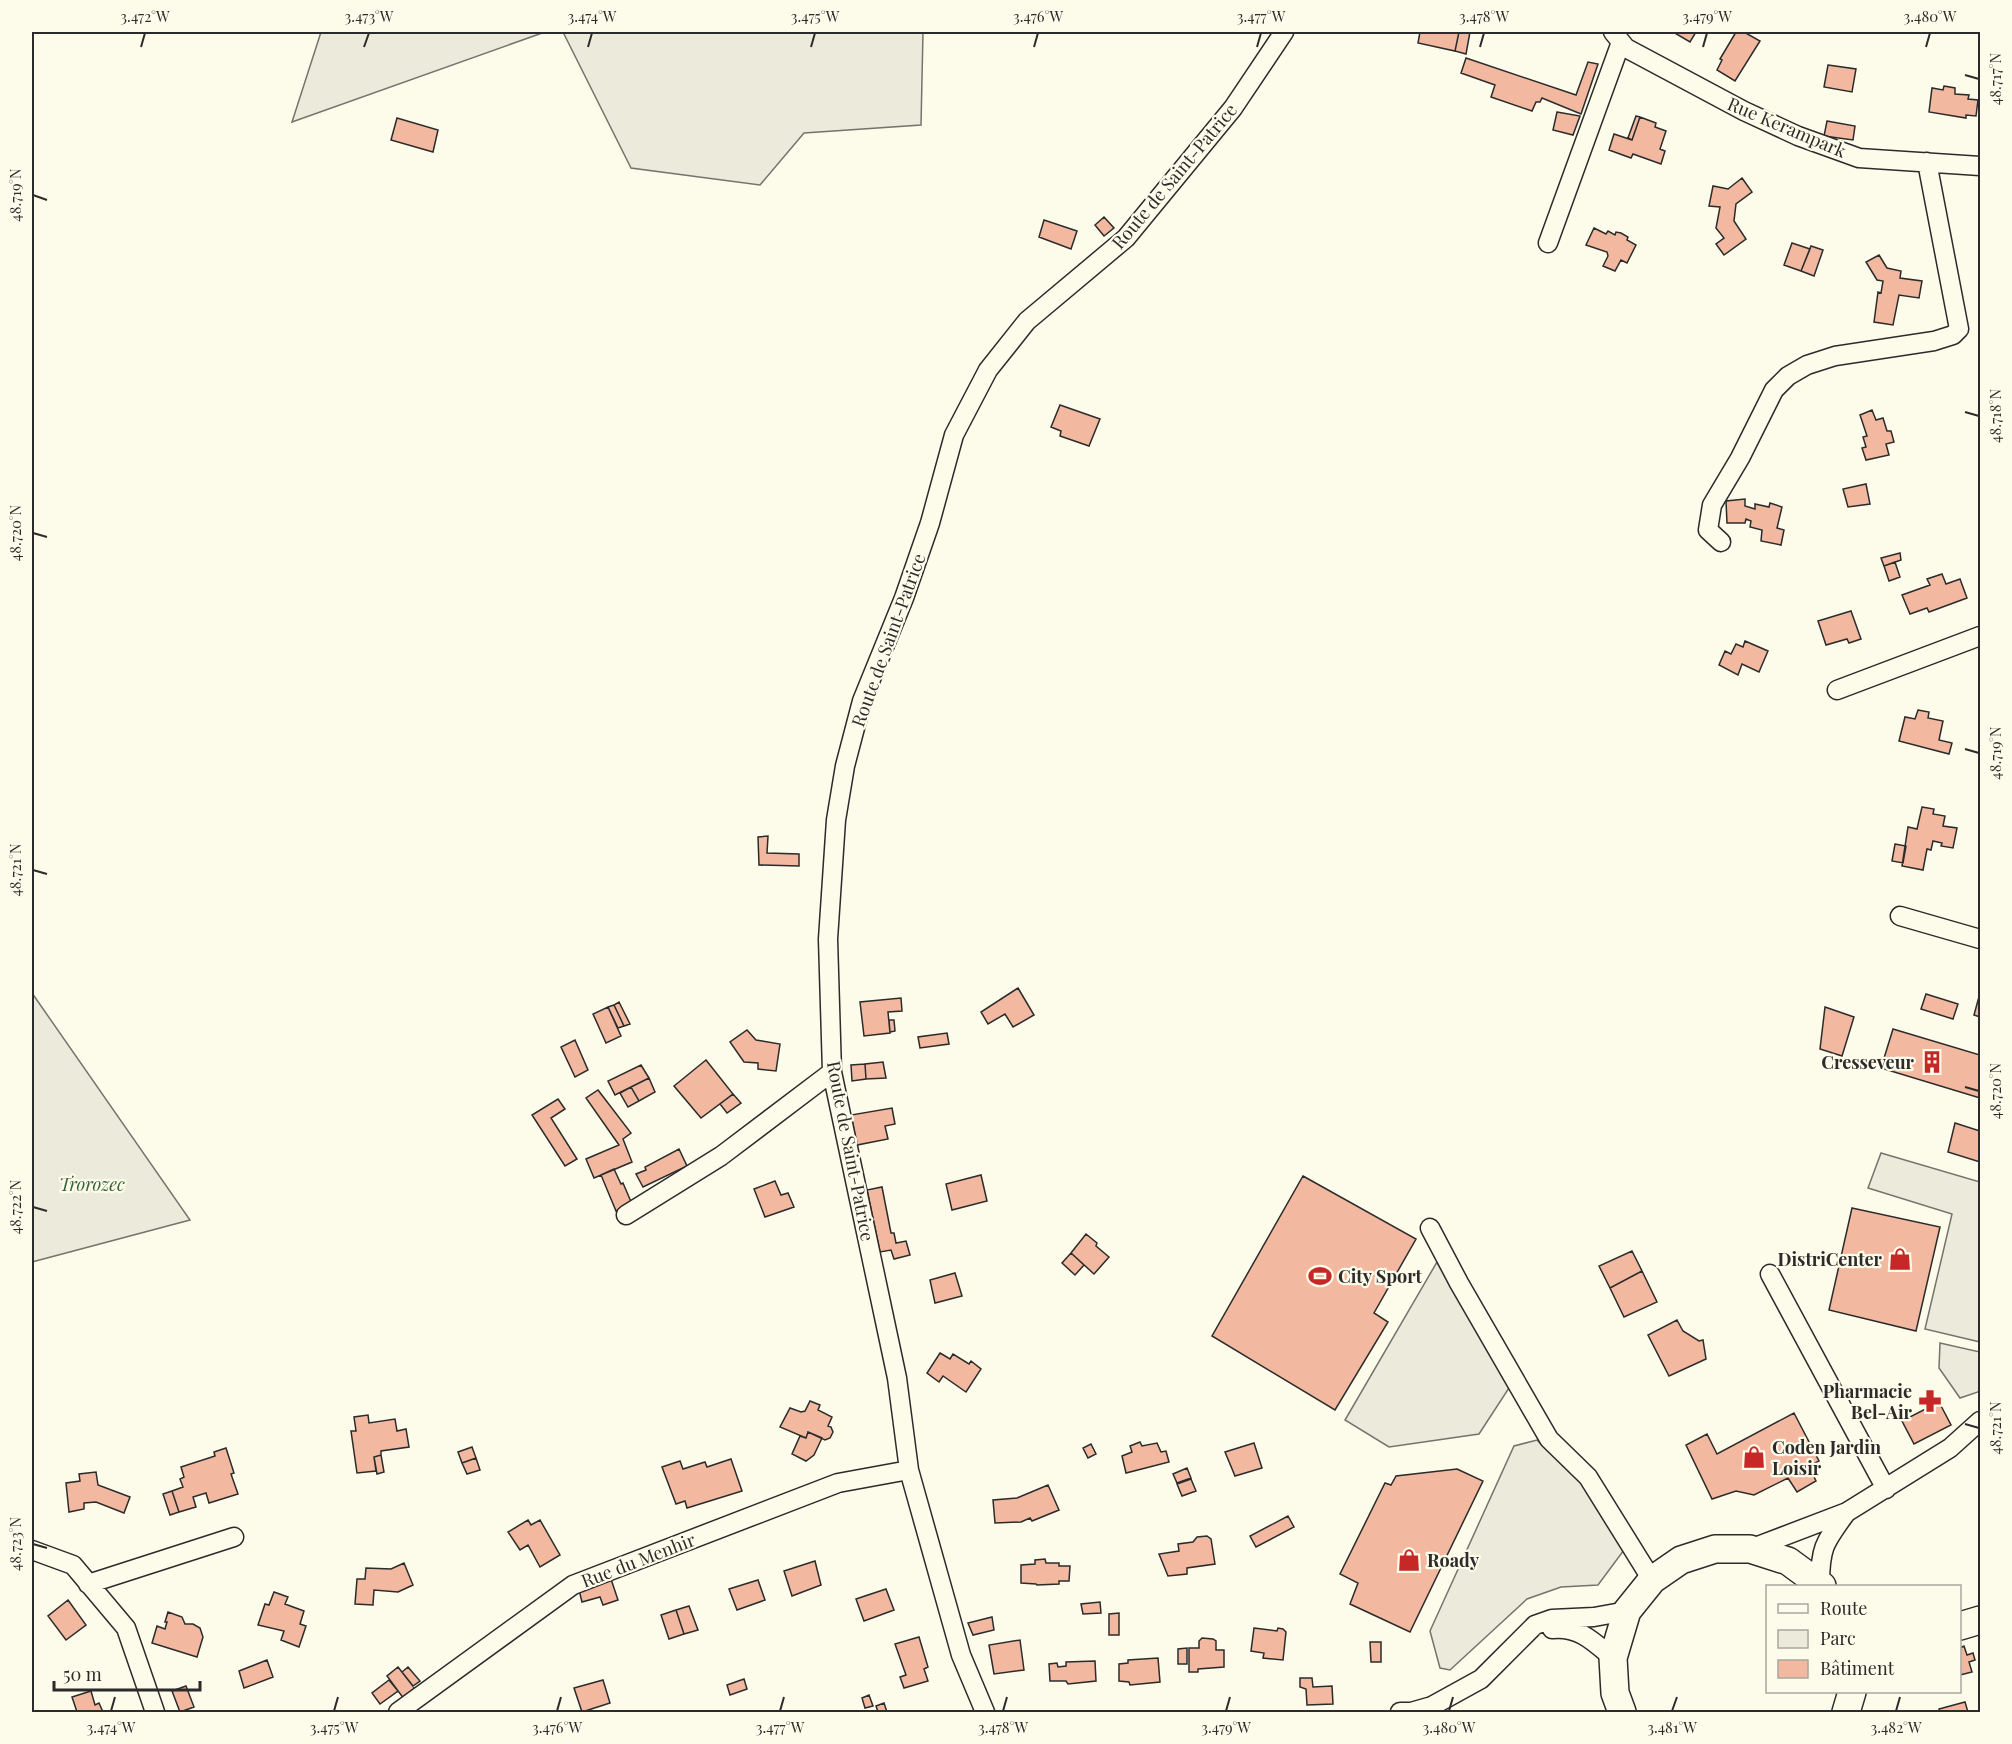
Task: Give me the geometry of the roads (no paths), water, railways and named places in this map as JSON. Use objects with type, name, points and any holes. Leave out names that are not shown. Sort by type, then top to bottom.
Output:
[{"type":"main road","points":[[1622,1713],[1615,1694],[1613,1658],[1627,1611],[1652,1580],[1681,1560],[1714,1549],[1750,1549],[1788,1561],[1820,1585]]},
{"type":"main road","points":[[1961,1625],[1980,1620]]},
{"type":"main road","points":[[1846,1713],[1852,1693]]},
{"type":"street","name":"Route de Saint-Patrice","points":[[985,1713],[961,1655],[909,1470],[897,1378],[832,1072],[828,939],[836,820],[845,766],[862,701],[904,598],[930,523],[954,435],[988,370],[1028,321],[1126,238],[1233,108],[1284,32]]},
{"type":"street","points":[[1548,243],[1617,37]]},
{"type":"street","name":"Rue Kerampark","points":[[1617,37],[1626,48],[1705,90],[1798,136],[1859,158],[1980,166]]},
{"type":"street","points":[[1721,543],[1708,530],[1712,505],[1740,458],[1774,390],[1788,376],[1835,356],[1934,340],[1953,335],[1959,329],[1927,162]]},
{"type":"street","points":[[1837,690],[1980,636]]},
{"type":"street","points":[[1900,916],[1980,939]]},
{"type":"street","points":[[626,1215],[721,1156],[832,1072]]},
{"type":"street","points":[[1430,1228],[1548,1439],[1588,1477],[1652,1580]]},
{"type":"street","points":[[1770,1274],[1886,1489]]},
{"type":"street","points":[[1750,1549],[1847,1512],[1950,1448],[1980,1421]]},
{"type":"street","name":"Rue du Menhir","points":[[398,1713],[573,1585],[838,1483],[909,1470]]},
{"type":"street","points":[[1821,1585],[1820,1557],[1827,1539],[1847,1512]]},
{"type":"street","points":[[88,1584],[234,1537]]},
{"type":"street","points":[[32,1550],[73,1565],[126,1628],[155,1713]]},
{"type":"street","points":[[1400,1713],[1432,1706],[1481,1679],[1535,1625],[1552,1619],[1594,1617],[1627,1611]]},
{"type":"street","points":[[1508,1652],[1548,1630],[1556,1629],[1571,1630],[1587,1636],[1613,1658]]},
{"type":"place","name":"Cresseveur","points":[[1932,1062]]},
{"type":"place","name":"DistriCenter","points":[[1900,1259]]},
{"type":"place","name":"City Sport","points":[[1320,1276]]},
{"type":"place","name":"Pharmacie Bel-Air","points":[[1930,1401]]},
{"type":"place","name":"Coden Jardin Loisir","points":[[1754,1457]]},
{"type":"place","name":"Roady","points":[[1409,1560]]},
{"type":"park label","name":"Trorozec","points":[[92,1184]]}]
